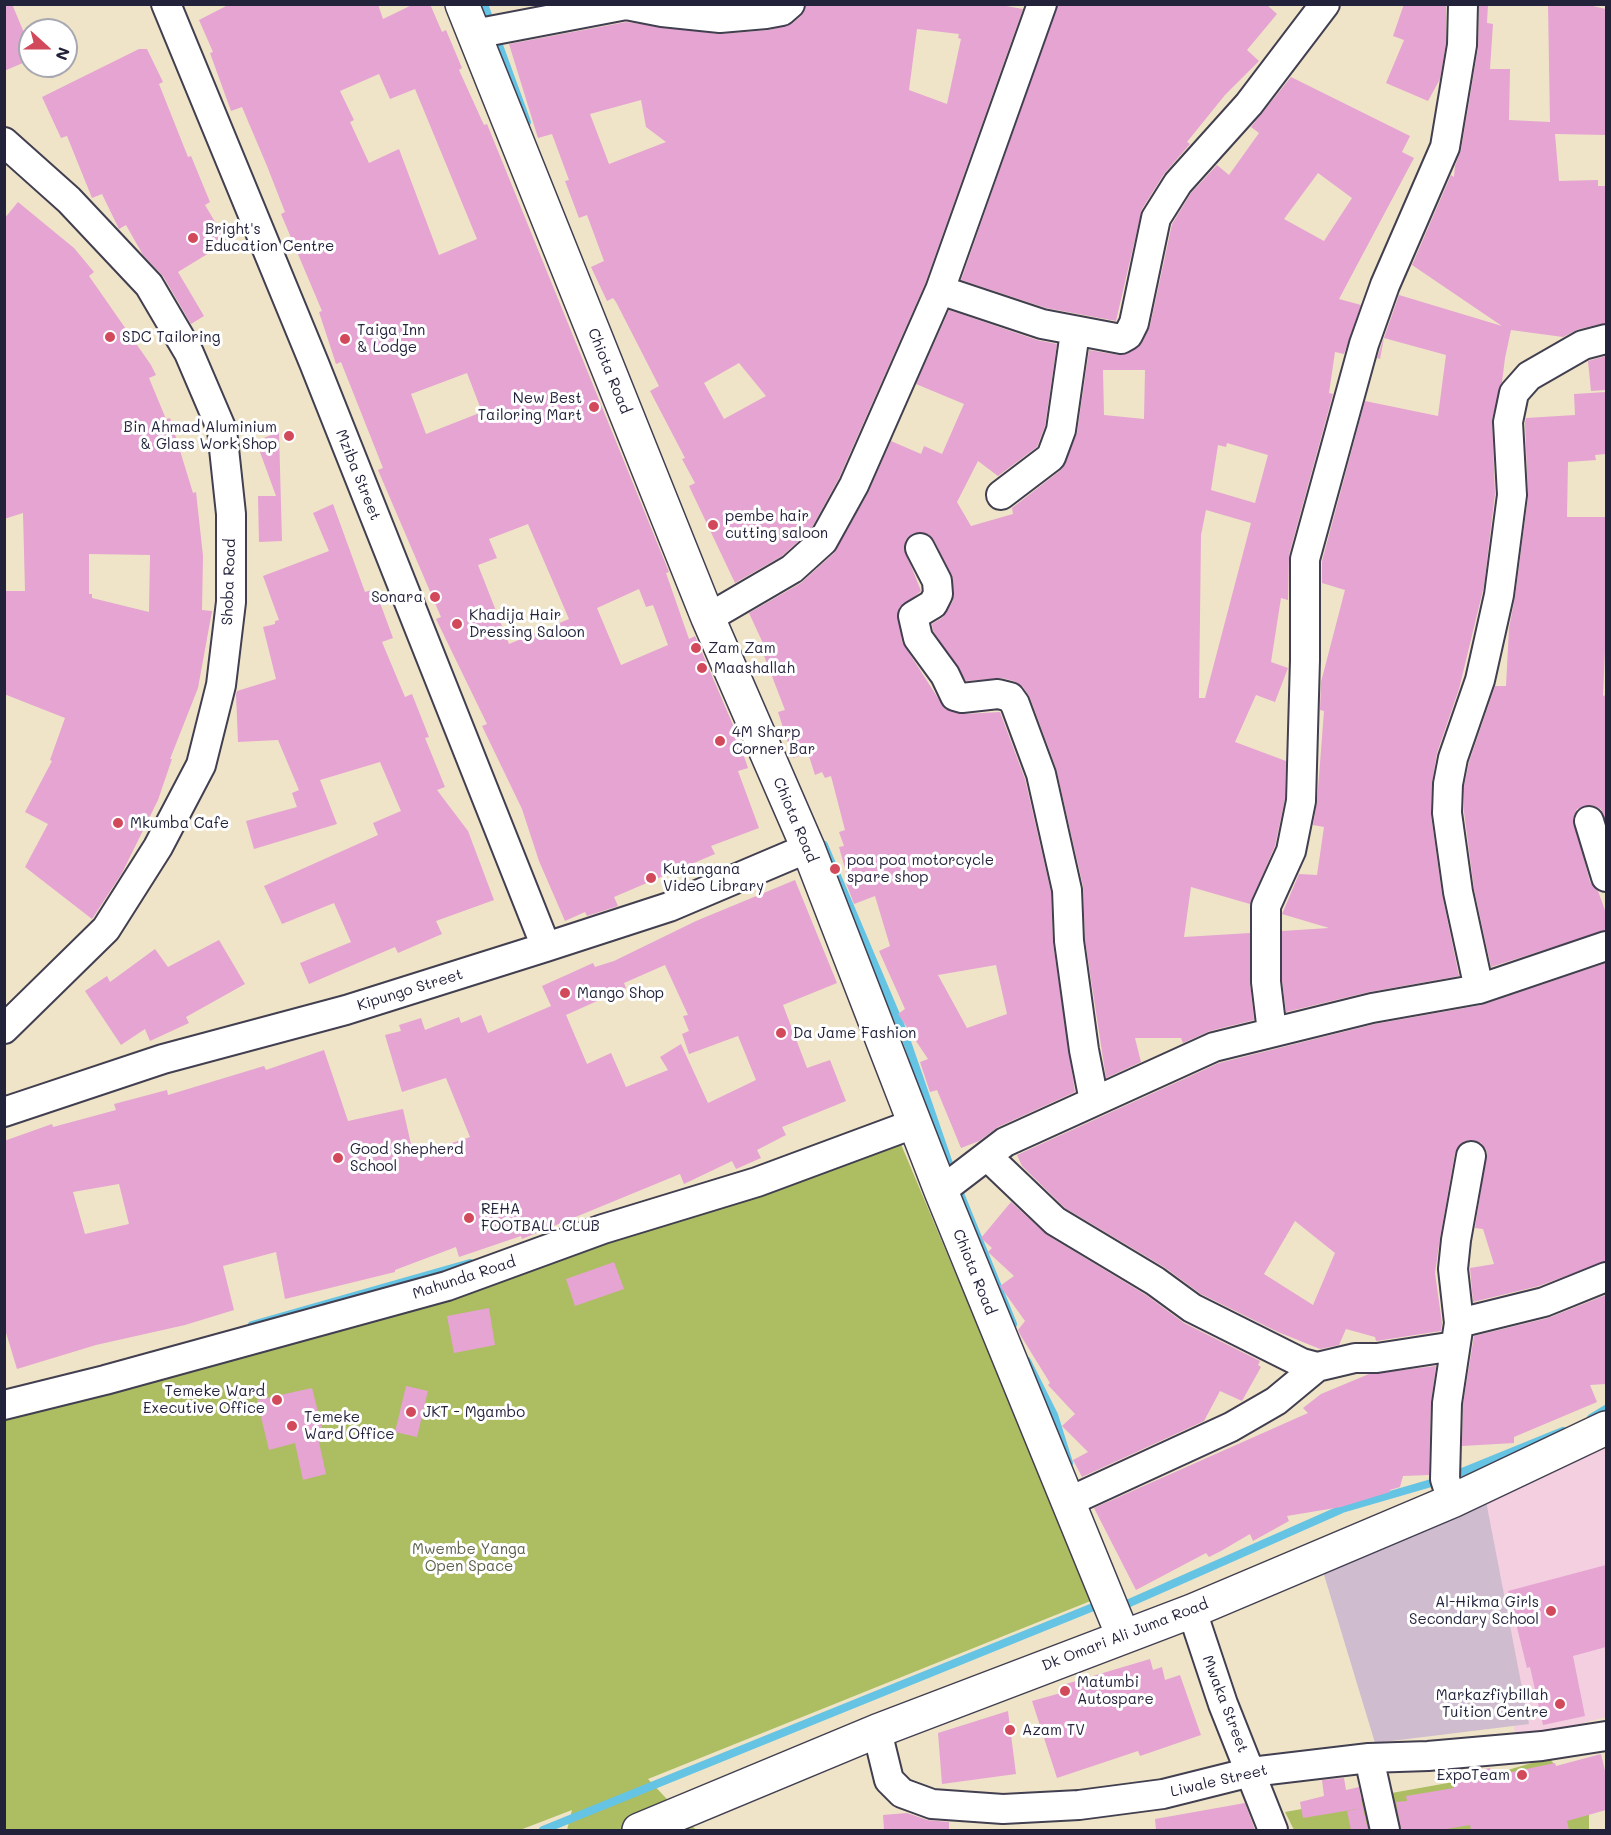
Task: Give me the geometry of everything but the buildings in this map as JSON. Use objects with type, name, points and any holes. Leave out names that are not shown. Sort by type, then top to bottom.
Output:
[{"type":"street","name":"Mziba Street","points":[[166,4],[314,363],[546,947]]},
{"type":"street","points":[[468,19],[626,5],[662,12],[720,18],[782,11],[790,4]]},
{"type":"street","points":[[708,618],[792,569],[823,541],[854,485],[940,290],[1042,4]]},
{"type":"street","points":[[940,290],[1004,313],[1075,332],[1121,339],[1128,335],[1134,323],[1156,218],[1178,183],[1249,104],[1325,4]]},
{"type":"street","points":[[1272,1032],[1266,982],[1266,906],[1291,851],[1301,801],[1305,559],[1364,344],[1385,285],[1444,147],[1462,45],[1463,4]]},
{"type":"street","name":"Chiota Road","points":[[468,19],[708,618],[808,848],[916,1123],[961,1176],[1077,1499],[1123,1636]]},
{"type":"street","name":"Shoba Road","points":[[4,142],[69,200],[149,285],[189,353],[222,430],[231,514],[230,614],[221,685],[201,765],[158,847],[106,929],[4,1029]]},
{"type":"street","points":[[1001,495],[1051,457],[1061,430],[1075,332]]},
{"type":"street","points":[[1479,988],[1458,892],[1447,813],[1448,784],[1453,758],[1480,680],[1498,595],[1512,495],[1508,422],[1514,393],[1529,376],[1582,345],[1606,339]]},
{"type":"street","points":[[920,548],[937,581],[938,594],[933,604],[913,616],[918,638],[945,675],[955,696],[962,698],[998,694],[1010,697],[1015,704],[1041,774],[1067,890],[1069,941],[1084,1050],[1094,1101]]},
{"type":"street","points":[[1589,821],[1606,877]]},
{"type":"street","name":"Kipungo Street","points":[[4,1112],[163,1059],[346,1010],[669,907],[808,848]]},
{"type":"street","points":[[1606,946],[1479,988],[1372,1008],[1214,1047],[1020,1134],[961,1176],[1055,1221],[1155,1281],[1200,1312],[1302,1364],[1317,1367],[1355,1358],[1377,1358],[1457,1335],[1606,1277]]},
{"type":"street","name":"Mahunda Road","points":[[4,1405],[117,1377],[447,1287],[603,1229],[757,1182],[916,1123]]},
{"type":"street","points":[[1452,1501],[1445,1479],[1447,1403],[1457,1335],[1453,1269],[1455,1240],[1471,1156]]},
{"type":"street","points":[[1077,1499],[1231,1427],[1276,1401],[1317,1367]]},
{"type":"street","name":"Dk Omari Ali Juma Road","points":[[643,1830],[877,1731],[1192,1611],[1452,1501],[1606,1428]]},
{"type":"street","name":"Mwaka Street","points":[[1192,1611],[1223,1704],[1273,1830]]},
{"type":"street","name":"Liwale Street","points":[[877,1731],[889,1780],[903,1793],[932,1804],[1003,1809],[1079,1805],[1163,1794],[1251,1772],[1369,1758],[1440,1755],[1606,1737]]},
{"type":"street","points":[[1369,1758],[1385,1830]]},
{"type":"shaded area","name":"Al-Hikma Girls Secondary School","points":[[1606,1448],[1606,1717],[1516,1740],[1477,1505]]},
{"type":"shaded area","points":[[1486,1501],[1529,1724],[1375,1743],[1318,1555]]},
{"type":"green space","name":"Mwembe Yanga Open Space","points":[[895,1130],[1093,1600],[648,1779],[696,1830],[567,1830],[572,1810],[520,1830],[5,1830],[5,1409],[310,1320]]},
{"type":"green space","points":[[1549,1758],[1589,1805],[1589,1830],[1294,1830],[1285,1812],[1487,1776]]},
{"type":"waterway","points":[[484,4],[527,122]]},
{"type":"waterway","points":[[824,845],[905,1036],[955,1181],[1013,1324]]},
{"type":"waterway","points":[[252,1325],[470,1263]]},
{"type":"waterway","points":[[1027,1361],[1054,1415],[1069,1463]]},
{"type":"waterway","points":[[1591,1418],[1606,1409]]},
{"type":"waterway","points":[[1118,1603],[1127,1604],[1342,1509],[1445,1479],[1563,1431]]},
{"type":"waterway","points":[[543,1830],[1103,1603]]},
{"type":"place","name":"Bright's Education Centre","points":[[193,238]]},
{"type":"place","name":"SDC Tailoring","points":[[110,337]]},
{"type":"place","name":"Taiga Inn & Lodge","points":[[345,339]]},
{"type":"place","name":"New Best Tailoring Mart","points":[[594,407]]},
{"type":"place","name":"Bin Ahmad Aluminium & Glass Work Shop","points":[[289,436]]},
{"type":"place","name":"pembe hair cutting saloon","points":[[713,525]]},
{"type":"place","name":"Sonara","points":[[435,597]]},
{"type":"place","name":"Khadija Hair Dressing Saloon","points":[[457,624]]},
{"type":"place","name":"Zam Zam","points":[[696,648]]},
{"type":"place","name":"Maashallah","points":[[702,668]]},
{"type":"place","name":"4M Sharp Corner Bar","points":[[720,741]]},
{"type":"place","name":"Mkumba Cafe","points":[[118,823]]},
{"type":"place","name":"poa poa motorcycle spare shop","points":[[835,869]]},
{"type":"place","name":"Kutangana Video Library","points":[[651,878]]},
{"type":"place","name":"Mango Shop","points":[[565,993]]},
{"type":"place","name":"Da Jame Fashion","points":[[781,1033]]},
{"type":"place","name":"Good Shepherd School","points":[[338,1158]]},
{"type":"place","name":"REHA FOOTBALL CLUB","points":[[469,1218]]},
{"type":"place","name":"Temeke Ward Executive Office","points":[[277,1400]]},
{"type":"place","name":"JKT - Mgambo","points":[[411,1412]]},
{"type":"place","name":"Temeke Ward Office","points":[[292,1426]]},
{"type":"place","name":"Al-Hikma Girls Secondary School","points":[[1551,1611]]},
{"type":"place","name":"Matumbi Autospare","points":[[1065,1691]]},
{"type":"place","name":"Markazfiybillah Tuition Centre","points":[[1560,1704]]},
{"type":"place","name":"Azam TV","points":[[1010,1730]]},
{"type":"place","name":"ExpoTeam","points":[[1522,1775]]}]
